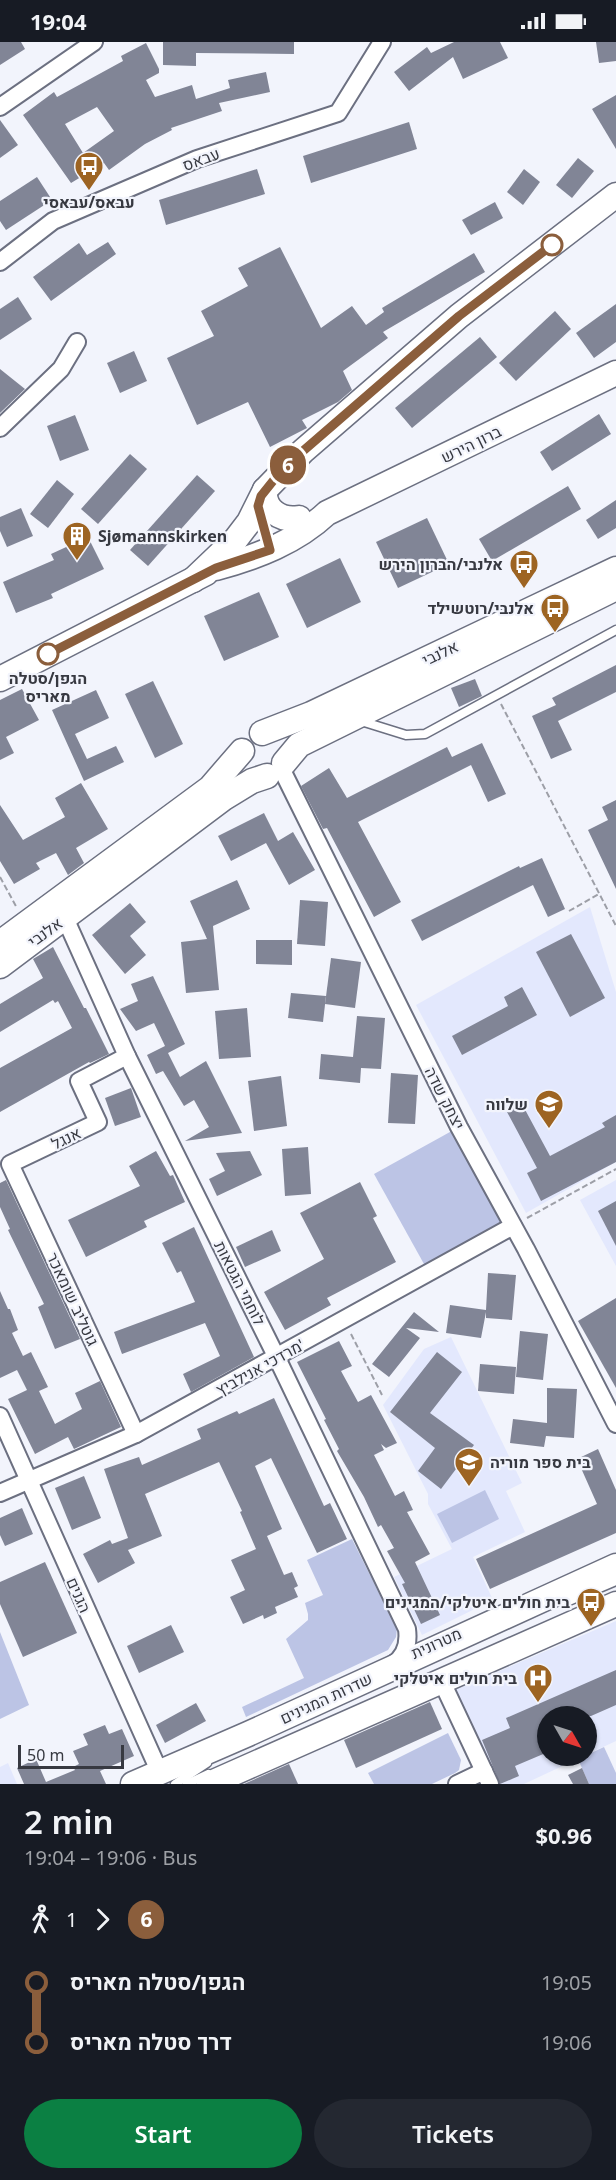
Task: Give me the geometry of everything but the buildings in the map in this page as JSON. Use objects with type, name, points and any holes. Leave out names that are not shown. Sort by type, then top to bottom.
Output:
[{"type":"street","points":[[0,107],[94,42]]},
{"type":"street","name":"עבאס","points":[[0,262],[53,221],[197,159],[338,113],[382,42]]},
{"type":"street","points":[[193,580],[243,530],[262,495],[303,451],[459,316],[616,195]]},
{"type":"street","points":[[0,428],[61,369],[77,342]]},
{"type":"street","name":"ברון הירש","points":[[268,542],[304,532],[327,513],[615,374]]},
{"type":"street","points":[[262,495],[266,504],[277,515],[290,519],[299,518]]},
{"type":"street","points":[[0,679],[268,542],[259,515],[262,495]]},
{"type":"street","name":"ברון הירש","points":[[268,542],[299,518],[327,513]]},
{"type":"street","name":"אלנבי","points":[[0,943],[210,789],[242,751],[249,738],[311,714],[616,569]]},
{"type":"street","name":"אלנבי","points":[[0,966],[224,798],[277,769],[299,745],[616,588]]},
{"type":"street","points":[[242,751],[244,765],[258,777],[277,769],[285,753],[281,741],[275,736],[262,733]]},
{"type":"street","name":"יצחק שדה","points":[[277,769],[454,1117],[616,1424]]},
{"type":"street","points":[[65,918],[69,899],[77,886]]},
{"type":"street","name":"לוחמי הגטאות","points":[[65,918],[127,1056],[277,1358],[407,1629],[408,1639],[405,1651],[397,1662],[379,1672]]},
{"type":"street","name":"אנגל","points":[[10,1164],[98,1122],[79,1081],[127,1056]]},
{"type":"street","name":"גוטליב שומאכר","points":[[10,1164],[136,1434]]},
{"type":"street","name":"מרדכי אנילביץ'","points":[[0,1493],[136,1434],[513,1226]]},
{"type":"street","name":"הגנים","points":[[0,1416],[167,1778]]},
{"type":"street","name":"שדרות המגינים","points":[[133,1784],[167,1778],[248,1734],[379,1672],[616,1566]]},
{"type":"street","name":"שדרות המגינים","points":[[209,1784],[616,1604]]},
{"type":"street","points":[[442,1682],[487,1778],[457,1784]]},
{"type":"lane","points":[[349,719],[406,735],[425,734],[616,630]]},
{"type":"lane","points":[[554,1606],[616,1581]]},
{"type":"lane","name":"מטרונית","points":[[187,1784],[616,1594]]},
{"type":"lane","points":[[167,1778],[221,1757]]},
{"type":"path","points":[[497,696],[616,926]]},
{"type":"path","points":[[0,877],[25,924]]},
{"type":"path","points":[[569,911],[599,894]]},
{"type":"path","points":[[513,1226],[616,1169]]},
{"type":"path","points":[[344,1321],[382,1395]]},
{"type":"shaded area","points":[[590,907],[616,992],[616,1162],[526,1213],[416,1005]]},
{"type":"shaded area","points":[[459,1127],[513,1226],[429,1273],[374,1174]]},
{"type":"shaded area","points":[[616,1180],[616,1266],[580,1200]]},
{"type":"shaded area","name":"בית ספר מוריה","points":[[451,1337],[522,1483],[506,1491],[525,1532],[473,1557],[493,1600],[422,1635],[394,1577],[452,1549],[428,1504],[428,1494],[383,1405],[424,1349]]},
{"type":"shaded area","points":[[485,1490],[499,1519],[452,1543],[437,1514]]},
{"type":"shaded area","points":[[352,1539],[397,1629],[396,1637],[388,1650],[246,1717],[242,1707],[304,1678],[286,1639],[308,1620],[305,1603],[323,1595],[307,1560]]},
{"type":"shaded area","name":"בית חולים איטלקי","points":[[616,1621],[616,1741],[597,1750],[597,1706],[537,1706],[537,1766],[563,1766],[524,1784],[496,1784],[455,1690]]},
{"type":"shaded area","points":[[0,1632],[29,1705],[0,1719]]},
{"type":"shaded area","points":[[448,1733],[461,1760],[459,1770],[455,1773],[432,1784],[374,1784],[368,1773]]},
{"type":"shaded area","points":[[604,1747],[616,1773],[616,1784],[589,1784],[581,1766],[597,1766],[597,1750]]},
{"type":"shaded area","points":[[8,1763],[17,1784],[0,1784],[0,1767]]},
{"type":"bus line","name":"6","points":[[48,654],[216,568],[270,550],[258,506],[265,490],[282,471],[459,316],[552,245]]},
{"type":"place","name":"עבאס/עבאסי","points":[[89,192]]},
{"type":"place","name":"Sjømannskirken","points":[[77,562]]},
{"type":"place","name":"אלנבי/הברון הירש","points":[[524,590]]},
{"type":"place","name":"אלנבי/רוטשילד","points":[[555,634]]},
{"type":"place","name":"הגפן/סטלה מאריס","points":[[48,654]]},
{"type":"place","name":"שלווה","points":[[549,1130]]},
{"type":"place","name":"בית ספר מוריה","points":[[469,1488]]},
{"type":"place","name":"בית חולים איטלקי/המגינים","points":[[591,1628]]},
{"type":"place","name":"בית חולים איטלקי","points":[[538,1704]]}]
